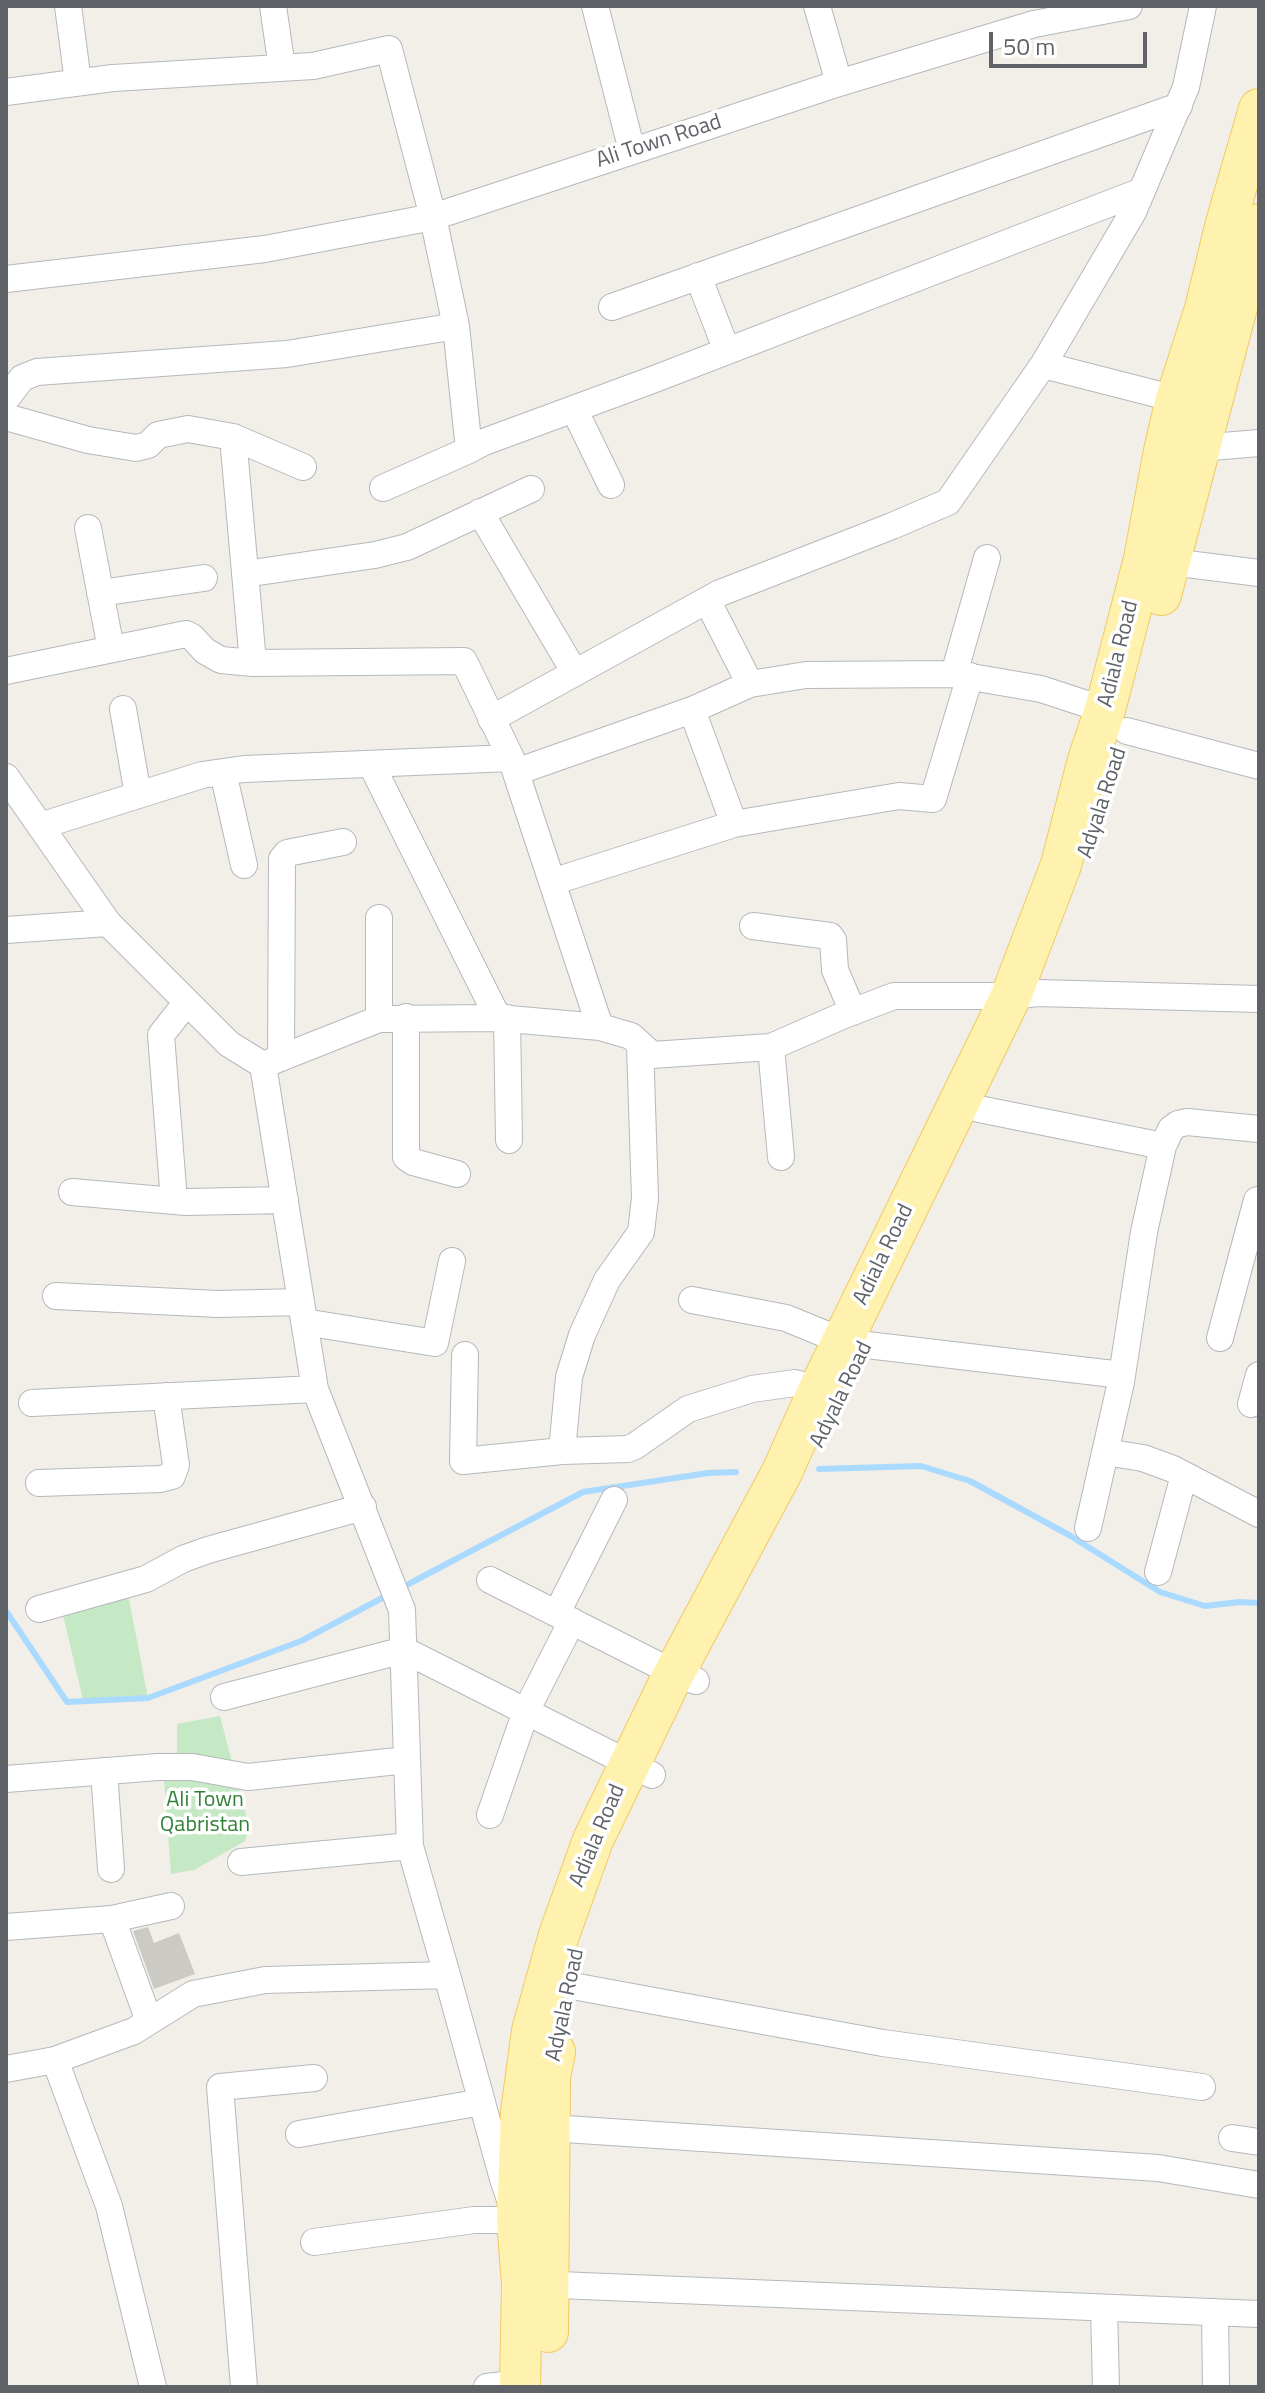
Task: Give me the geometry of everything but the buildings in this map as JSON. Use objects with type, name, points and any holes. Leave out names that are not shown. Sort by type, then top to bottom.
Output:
[{"type":"main road","name":"Adiala Road","points":[[518,2386],[535,2284],[517,2220],[521,2112],[532,2031],[559,1935],[593,1840],[641,1769],[819,1389],[854,1343],[1024,995],[1088,760],[1116,720],[1157,560],[1182,450],[1176,399],[1205,309],[1250,228],[1259,109]]},
{"type":"main road","points":[[1182,450],[1250,228]]},
{"type":"main road","name":"Adyala Road","points":[[685,1677],[798,1486],[854,1343],[979,1109],[1024,995]]},
{"type":"main road","name":"Adyala Road","points":[[535,2284],[550,2128],[550,2077],[567,1985],[578,1945],[641,1769]]},
{"type":"street","points":[[68,6],[78,82]]},
{"type":"street","points":[[273,6],[282,68]]},
{"type":"street","points":[[595,6],[632,151]]},
{"type":"street","points":[[817,6],[839,83]]},
{"type":"street","name":"Ali Town Road","points":[[6,279],[265,249],[433,217],[839,83],[1033,15],[1129,6]]},
{"type":"street","points":[[491,719],[720,593],[948,502],[1043,365],[1133,212],[1186,87],[1203,6]]},
{"type":"street","points":[[6,92],[78,82],[313,66],[389,49],[433,217],[456,326],[469,450]]},
{"type":"street","points":[[612,307],[1179,106]]},
{"type":"street","points":[[383,488],[484,442],[1142,191]]},
{"type":"street","points":[[698,276],[727,351]]},
{"type":"street","points":[[11,383],[37,372],[287,354],[456,326]]},
{"type":"street","points":[[1043,365],[1176,399]]},
{"type":"street","points":[[574,409],[611,485]]},
{"type":"street","points":[[6,417],[88,440],[136,448],[148,445],[158,435],[188,429],[233,437],[303,467]]},
{"type":"street","points":[[233,437],[253,663]]},
{"type":"street","points":[[1182,450],[1259,443]]},
{"type":"street","points":[[245,574],[375,555],[407,547],[531,489]]},
{"type":"street","points":[[480,512],[575,673]]},
{"type":"street","points":[[88,528],[111,649]]},
{"type":"street","points":[[552,882],[734,824],[899,796],[933,799],[987,558]]},
{"type":"street","points":[[1157,560],[1259,573]]},
{"type":"street","points":[[100,593],[204,578]]},
{"type":"street","points":[[707,600],[750,684]]},
{"type":"street","points":[[6,671],[186,634],[221,660],[253,663],[464,661],[513,765],[600,1027]]},
{"type":"street","points":[[40,826],[202,775],[244,769],[371,764],[513,765],[692,710],[750,684],[806,675],[962,675],[1041,689],[1116,720],[1259,766]]},
{"type":"street","points":[[123,709],[138,795]]},
{"type":"street","points":[[692,710],[734,824]]},
{"type":"street","points":[[371,764],[503,1018],[509,1140]]},
{"type":"street","points":[[223,772],[244,865]]},
{"type":"street","points":[[6,777],[108,923],[229,1044],[272,1062],[379,1019],[406,1017],[503,1018],[600,1027],[631,1036],[652,1055],[771,1047],[894,996],[1259,999]]},
{"type":"street","points":[[314,2242],[474,2220],[517,2220],[410,1846],[402,1610],[315,1389],[285,1200],[272,1062],[282,859],[287,853],[343,842]]},
{"type":"street","points":[[379,918],[379,1019]]},
{"type":"street","points":[[6,930],[108,923]]},
{"type":"street","points":[[753,926],[830,936],[835,970],[853,1012]]},
{"type":"street","points":[[174,1201],[161,1035],[187,1002]]},
{"type":"street","points":[[406,1017],[406,1157],[413,1162],[457,1174]]},
{"type":"street","points":[[562,1451],[569,1377],[582,1335],[607,1280],[641,1232],[645,1198],[640,1045]]},
{"type":"street","points":[[771,1047],[781,1157]]},
{"type":"street","points":[[979,1109],[1163,1146]]},
{"type":"street","points":[[1088,1528],[1122,1375],[1144,1232],[1163,1146],[1171,1129],[1187,1122],[1259,1129]]},
{"type":"street","points":[[72,1192],[174,1201],[285,1200]]},
{"type":"street","points":[[1220,1338],[1259,1200]]},
{"type":"street","points":[[56,1296],[218,1304],[303,1312],[435,1343],[452,1261]]},
{"type":"street","points":[[692,1300],[786,1318],[854,1343],[1122,1375]]},
{"type":"street","points":[[465,1355],[463,1461],[562,1451],[628,1449],[688,1409],[752,1389],[795,1383],[819,1389]]},
{"type":"street","points":[[1251,1404],[1259,1375]]},
{"type":"street","points":[[32,1403],[315,1389]]},
{"type":"street","points":[[39,1483],[172,1476],[176,1465],[166,1396]]},
{"type":"street","points":[[1105,1452],[1143,1458],[1184,1475],[1259,1514]]},
{"type":"street","points":[[1158,1572],[1184,1475]]},
{"type":"street","points":[[490,1815],[526,1711],[614,1500]]},
{"type":"street","points":[[39,1609],[146,1579],[183,1559],[208,1550],[363,1507]]},
{"type":"street","points":[[490,1580],[685,1677]]},
{"type":"street","points":[[224,1697],[404,1650],[641,1769]]},
{"type":"street","points":[[6,1779],[158,1767],[192,1767],[248,1777],[407,1760]]},
{"type":"street","points":[[104,1771],[111,1869]]},
{"type":"street","points":[[241,1862],[410,1846]]},
{"type":"street","points":[[6,1927],[112,1919],[171,1906]]},
{"type":"street","points":[[112,1919],[149,2021]]},
{"type":"street","points":[[6,2069],[55,2060],[134,2031],[193,1994],[265,1980],[447,1975]]},
{"type":"street","points":[[567,1985],[883,2043],[1202,2087]]},
{"type":"street","points":[[55,2060],[109,2206],[153,2387]]},
{"type":"street","points":[[244,2387],[220,2087],[314,2078]]},
{"type":"street","points":[[299,2134],[482,2102]]},
{"type":"street","points":[[550,2128],[1158,2168],[1259,2185]]},
{"type":"street","points":[[1232,2138],[1259,2142]]},
{"type":"street","points":[[535,2284],[1259,2314]]},
{"type":"street","points":[[1104,2308],[1106,2387]]},
{"type":"street","points":[[1215,2312],[1216,2387]]},
{"type":"green space","points":[[128,1594],[148,1698],[84,1704],[62,1611]]},
{"type":"green space","name":"Ali Town Qabristan","points":[[220,1716],[249,1827],[245,1841],[194,1870],[171,1874],[164,1780],[177,1760],[177,1724]]},
{"type":"waterway","points":[[819,1469],[921,1466],[970,1481],[1069,1535],[1160,1592],[1205,1606],[1259,1603]]},
{"type":"waterway","points":[[401,1588],[583,1492],[708,1473],[736,1472]]},
{"type":"waterway","points":[[6,1611],[67,1702],[148,1698],[301,1641],[388,1595]]}]
